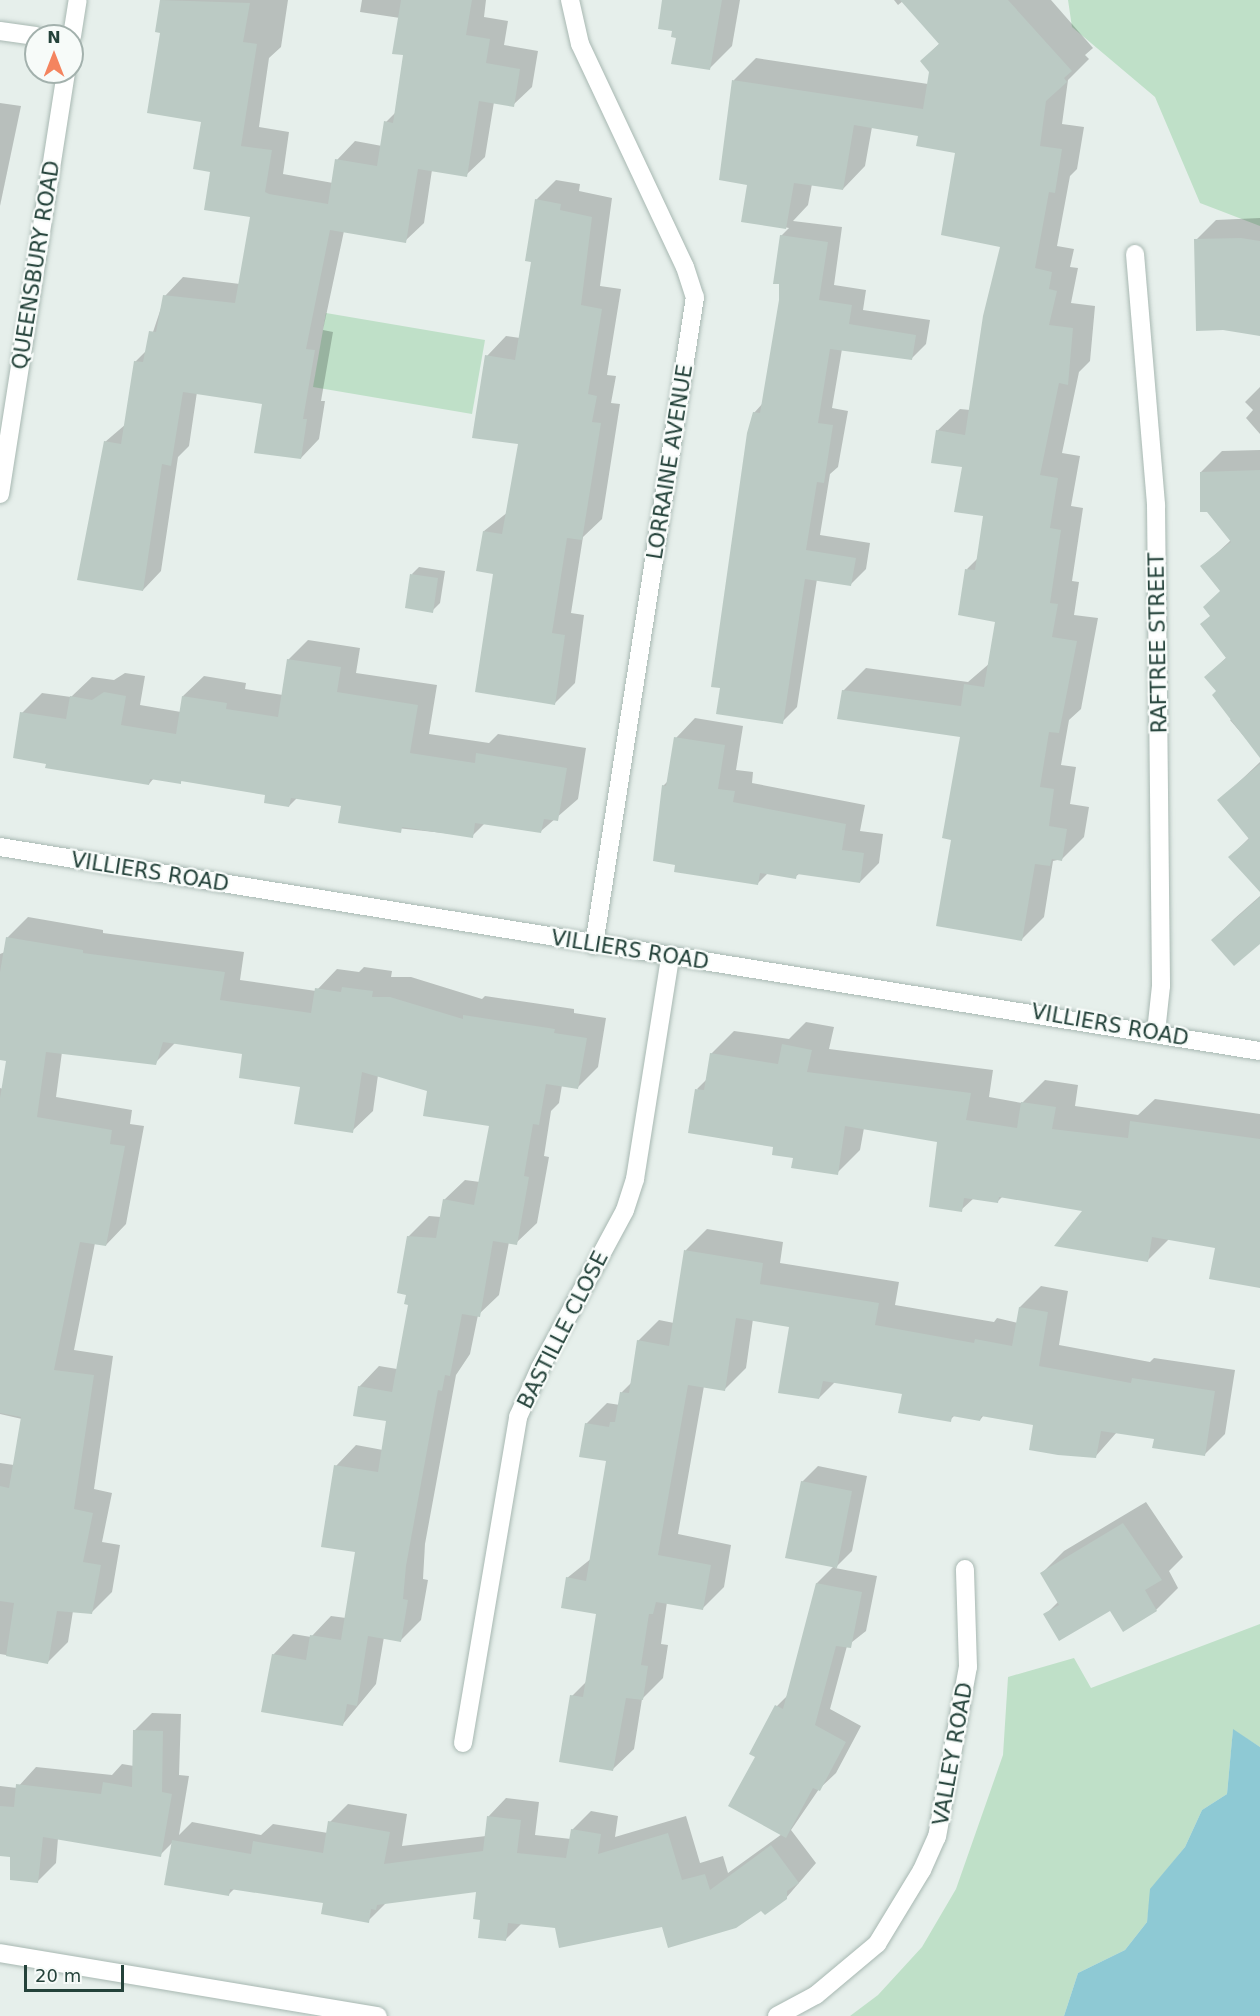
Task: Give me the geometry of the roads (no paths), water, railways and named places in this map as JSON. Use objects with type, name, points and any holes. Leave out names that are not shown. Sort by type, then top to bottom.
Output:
[{"type":"street","points":[[74,24],[78,0]]},
{"type":"street","name":"LORRAINE AVENUE","points":[[570,0],[580,44],[685,267],[694,297],[594,945]]},
{"type":"street","points":[[0,30],[24,34]]},
{"type":"street","name":"QUEENSBURY ROAD","points":[[0,494],[64,84]]},
{"type":"street","name":"RAFTREE STREET","points":[[1135,254],[1156,505],[1161,986],[1156,1032]]},
{"type":"street","name":"VILLIERS ROAD","points":[[0,847],[670,958],[822,978],[1260,1051]]},
{"type":"street","name":"BASTILLE CLOSE","points":[[463,1743],[518,1417],[540,1368],[610,1240],[632,1190],[642,1146],[670,958]]},
{"type":"street","name":"VALLEY ROAD","points":[[777,2016],[824,1989],[877,1944],[922,1870],[937,1837],[968,1667],[970,1638],[965,1569]]},
{"type":"street","points":[[0,1953],[378,2016]]},
{"type":"water","points":[[1233,1729],[1260,1747],[1260,2016],[1064,2016],[1078,1973],[1125,1950],[1147,1922],[1150,1889],[1185,1847],[1202,1810],[1227,1794]]}]
